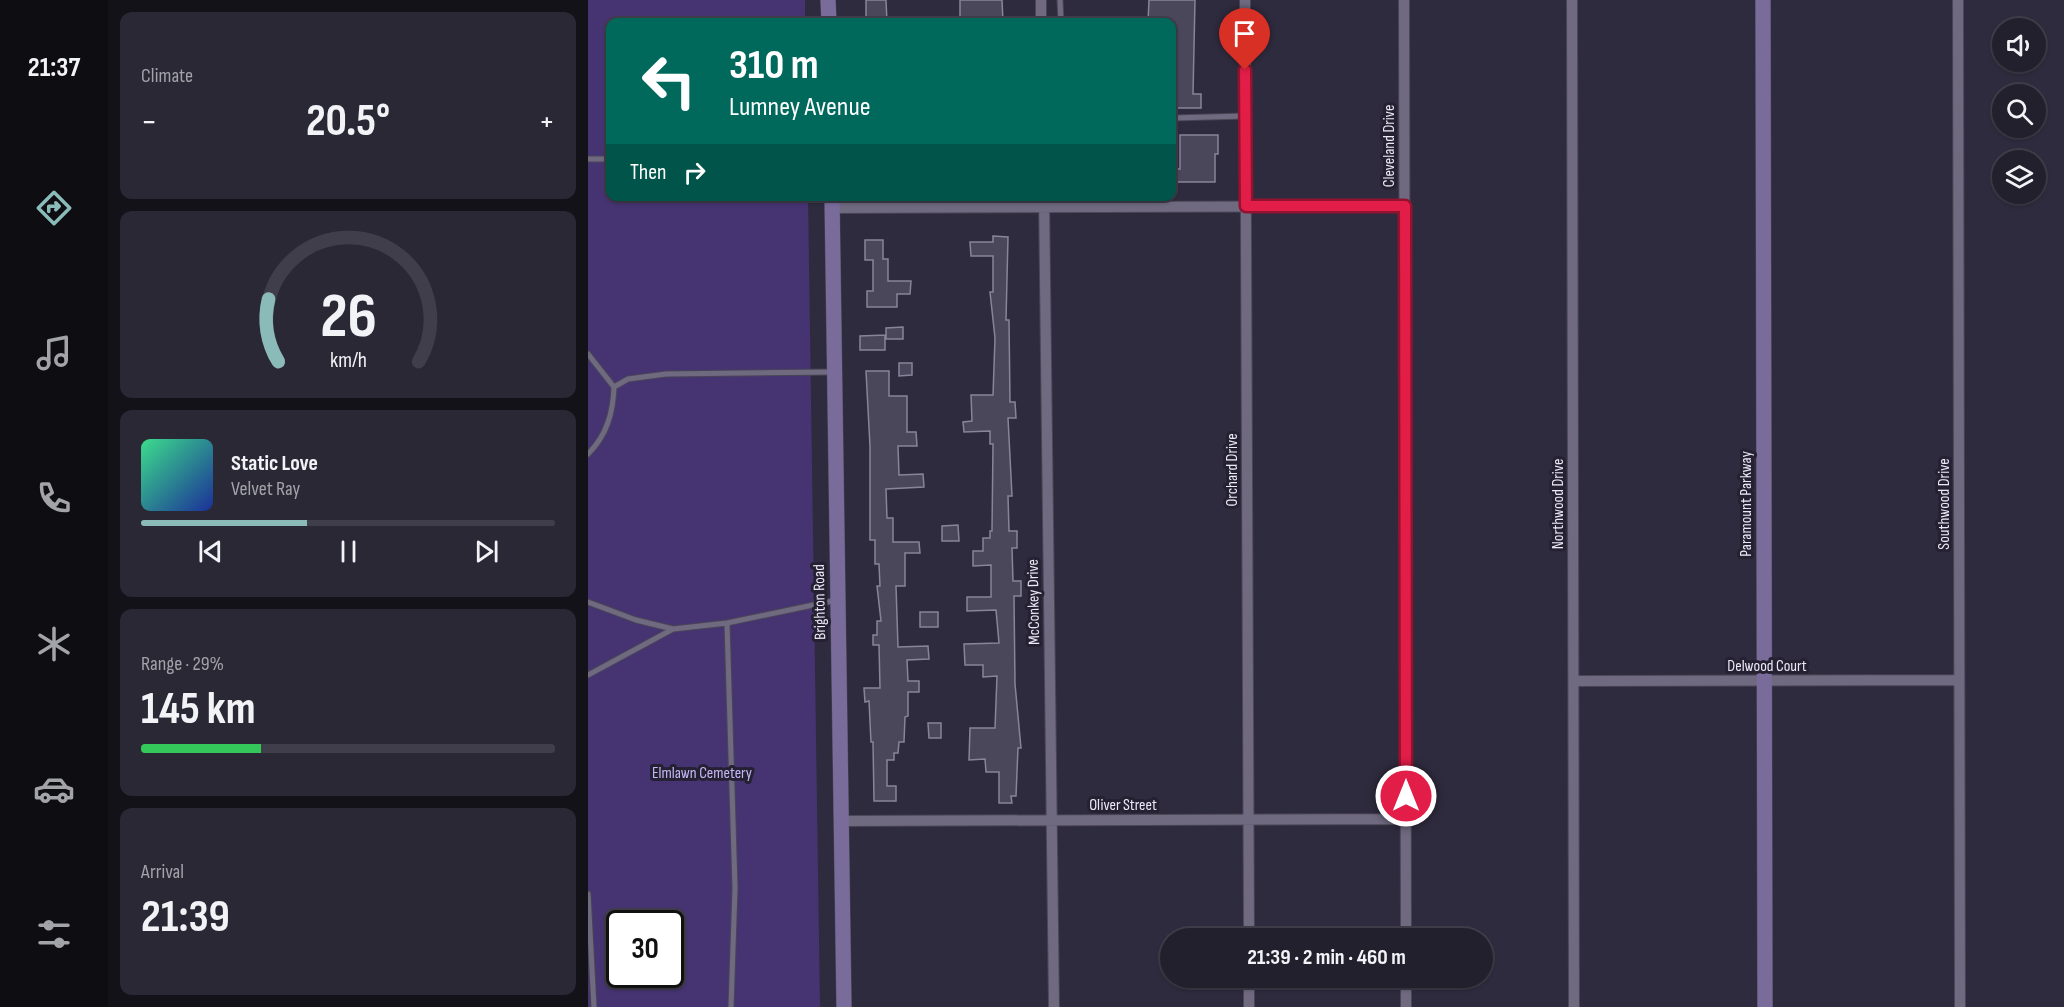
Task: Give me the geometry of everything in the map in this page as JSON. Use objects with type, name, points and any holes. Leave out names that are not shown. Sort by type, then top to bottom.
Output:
[{"type":"street","points":[[828,0],[829,18]]},
{"type":"street","points":[[1041,0],[1041,18]]},
{"type":"street","name":"Orchard Drive","points":[[1245,0],[1249,928]]},
{"type":"street","name":"Cleveland Drive","points":[[1404,0],[1406,928]]},
{"type":"street","name":"Northwood Drive","points":[[1572,0],[1574,1007]]},
{"type":"street","name":"Paramount Parkway","points":[[1762,0],[1765,1007]]},
{"type":"street","name":"Southwood Drive","points":[[1958,0],[1960,1007]]},
{"type":"street","points":[[832,202],[1132,202],[1246,206],[1405,206]]},
{"type":"street","name":"Brighton Road","points":[[832,202],[844,1007]]},
{"type":"street","name":"McConkey Drive","points":[[1045,202],[1054,1007]]},
{"type":"street","name":"Delwood Court","points":[[1574,681],[1959,680]]},
{"type":"street","name":"Oliver Street","points":[[841,821],[1406,819]]},
{"type":"street","points":[[1249,988],[1249,1007]]},
{"type":"street","points":[[1406,988],[1406,1007]]},
{"type":"lane","points":[[1060,0],[1061,18]]},
{"type":"lane","points":[[1176,118],[1246,116]]},
{"type":"lane","points":[[588,159],[606,159]]},
{"type":"lane","points":[[588,354],[614,387],[611,417],[604,434],[588,454]]},
{"type":"lane","points":[[614,387],[628,379],[666,374],[834,372]]},
{"type":"lane","points":[[588,602],[636,620],[673,629],[727,623],[838,600]]},
{"type":"lane","points":[[727,623],[735,888],[731,1007]]},
{"type":"lane","points":[[588,675],[673,629]]},
{"type":"lane","points":[[588,894],[594,1007]]},
{"type":"green space","name":"Elmlawn Cemetery","points":[[588,0],[805,0],[805,18],[606,18],[606,201],[808,201],[820,1007],[588,1007]]},
{"type":"building","points":[[866,0],[886,0],[887,18],[866,18]]},
{"type":"building","points":[[960,0],[1002,0],[1003,18],[960,18]]},
{"type":"building","points":[[1149,0],[1195,0],[1193,94],[1201,94],[1201,108],[1176,108],[1176,18],[1148,18]]},
{"type":"building","points":[[1180,135],[1218,135],[1215,182],[1176,182],[1176,169],[1180,169]]},
{"type":"building","points":[[993,236],[1008,237],[1006,320],[1009,320],[1010,402],[1015,402],[1016,418],[1008,418],[1012,496],[1008,496],[1009,531],[1017,531],[1017,548],[1012,548],[1013,581],[1021,581],[1021,596],[1014,596],[1015,684],[1021,748],[1018,748],[1016,796],[1011,796],[1012,803],[999,803],[999,772],[986,772],[985,759],[969,760],[970,728],[995,728],[997,676],[983,677],[983,665],[965,665],[964,644],[999,643],[996,610],[967,611],[967,597],[991,597],[991,565],[973,566],[973,551],[983,551],[983,538],[990,538],[990,531],[992,531],[993,444],[990,444],[990,431],[964,432],[963,422],[972,421],[971,395],[993,395],[995,338],[990,292],[993,292],[993,256],[971,256],[970,242],[993,242]]},
{"type":"building","points":[[865,240],[883,240],[883,259],[888,259],[888,281],[911,281],[910,294],[897,294],[897,307],[867,307],[867,291],[873,291],[873,260],[865,260]]},
{"type":"building","points":[[903,327],[903,339],[886,339],[886,328]]},
{"type":"building","points":[[885,335],[885,350],[860,350],[860,336]]},
{"type":"building","points":[[899,363],[912,363],[912,375],[899,376]]},
{"type":"building","points":[[866,371],[889,371],[889,396],[907,396],[907,432],[916,432],[917,446],[898,446],[899,475],[923,474],[924,487],[886,489],[887,518],[893,518],[893,542],[919,542],[920,553],[905,553],[905,586],[896,586],[898,647],[928,646],[929,659],[907,660],[908,681],[919,681],[919,692],[908,692],[908,716],[905,717],[904,742],[899,742],[898,753],[894,753],[894,760],[887,760],[887,786],[896,786],[896,801],[874,801],[873,742],[871,742],[869,701],[865,702],[864,688],[880,688],[879,645],[873,645],[873,635],[877,635],[877,621],[881,621],[877,586],[880,586],[879,564],[875,564],[875,540],[870,540],[870,446]]},
{"type":"building","points":[[958,525],[959,541],[942,541],[942,526]]},
{"type":"building","points":[[920,612],[938,612],[938,627],[920,627]]},
{"type":"building","points":[[928,723],[941,723],[941,738],[929,738]]},
{"type":"route","points":[[1245,70],[1246,206],[1405,206],[1406,796]]}]
